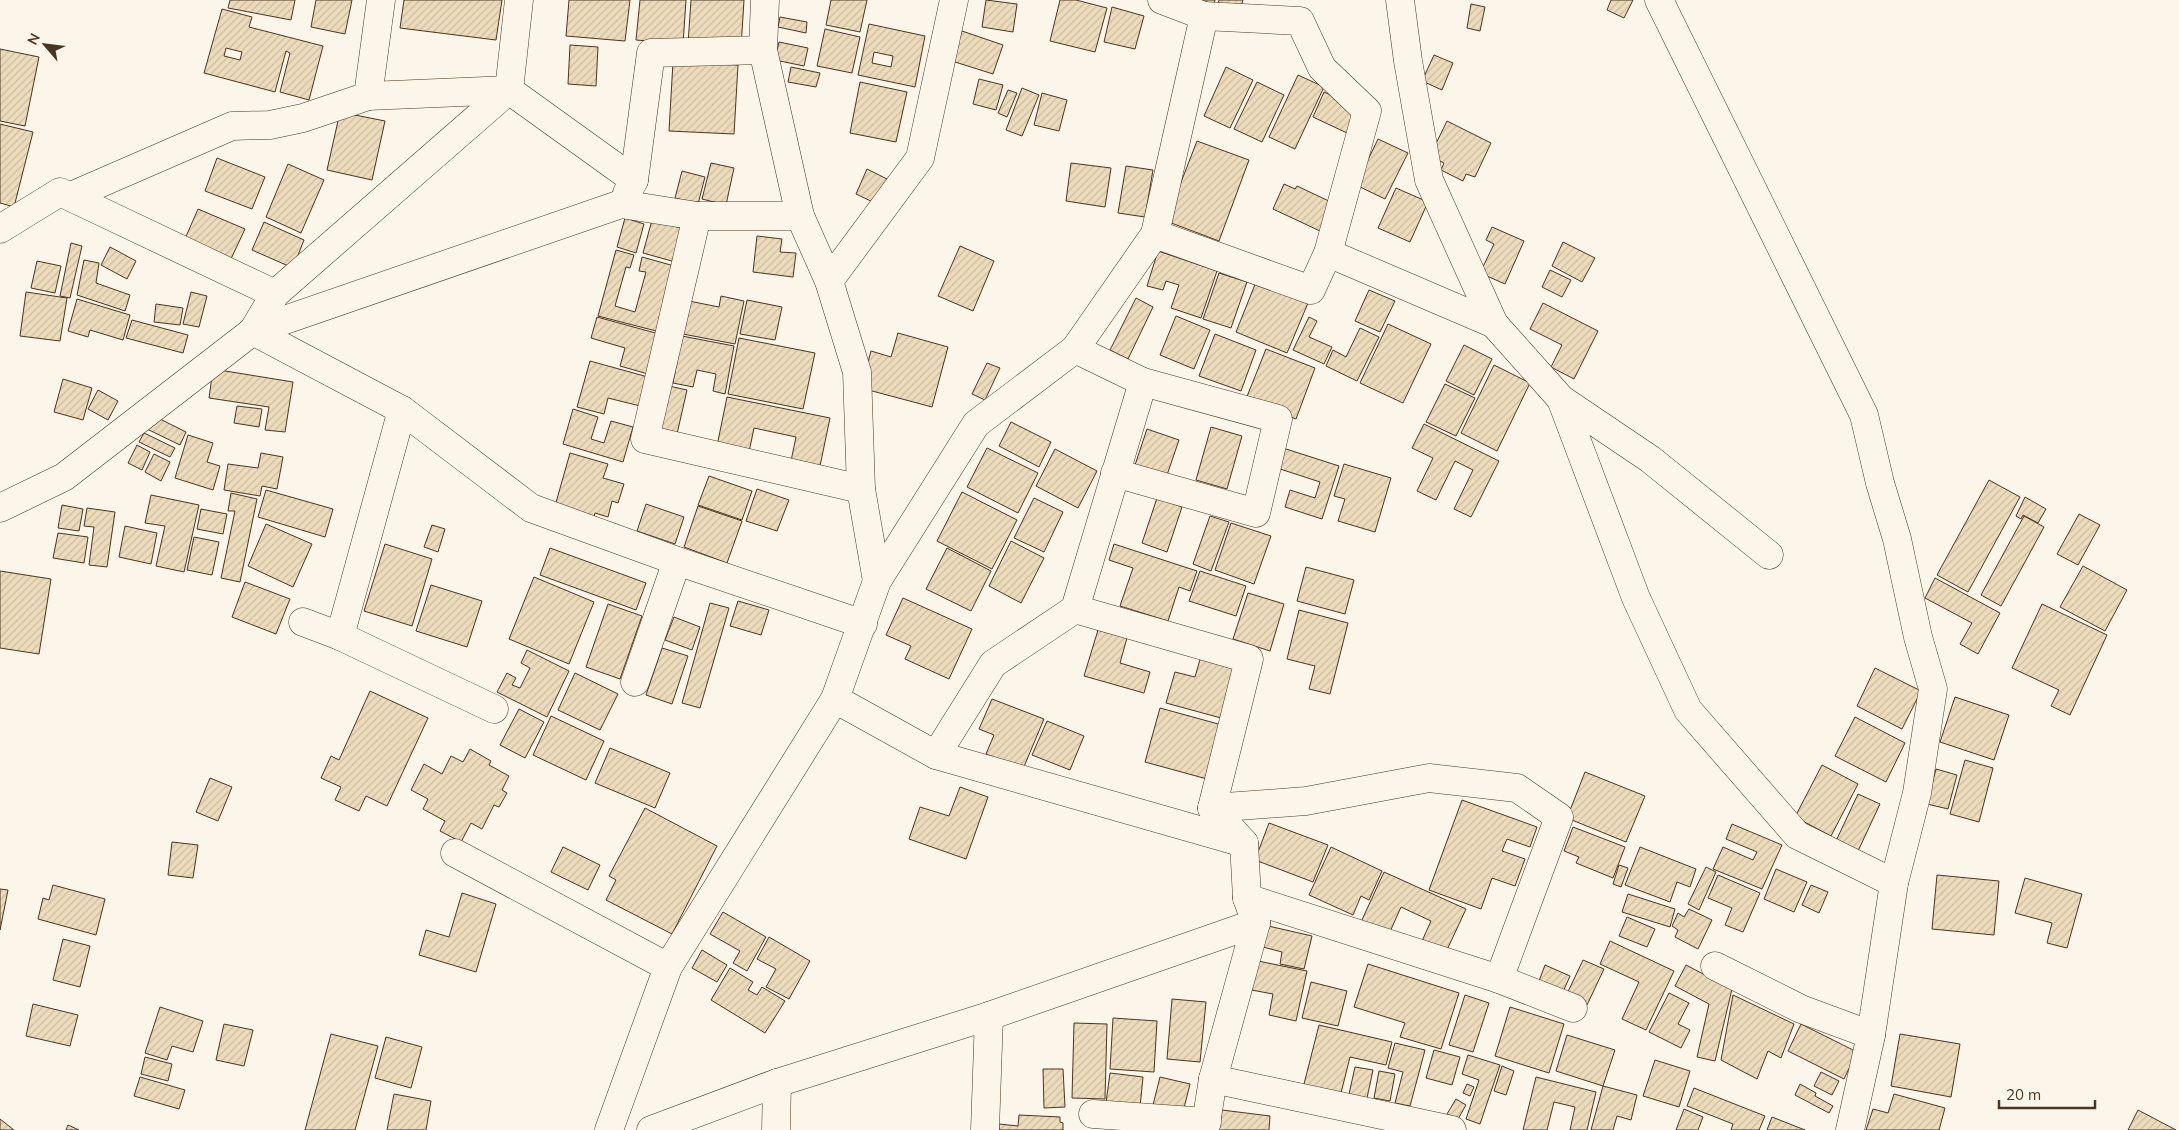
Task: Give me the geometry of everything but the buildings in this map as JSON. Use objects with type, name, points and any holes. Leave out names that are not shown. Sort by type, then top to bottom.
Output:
[{"type":"street","points":[[368,96],[382,0]]},
{"type":"street","points":[[253,331],[275,294],[509,90],[519,0]]},
{"type":"street","points":[[765,0],[764,50],[800,216],[828,281],[857,372],[861,489],[878,581]]},
{"type":"street","points":[[828,281],[920,158],[954,0]]},
{"type":"street","points":[[1155,234],[1311,290],[1328,253],[1367,111],[1322,68],[1300,21],[1204,16],[1162,0]]},
{"type":"street","points":[[1400,0],[1408,61],[1429,180],[1494,324],[1561,399],[1650,459],[1769,555]]},
{"type":"street","points":[[1659,0],[1864,415],[1880,483],[1897,539],[1918,637],[1933,689],[1917,794],[1894,883],[1871,1035],[1850,1130]]},
{"type":"street","points":[[609,1130],[668,967],[835,699],[878,581],[976,424],[1075,350],[1155,234],[1204,16]]},
{"type":"street","points":[[621,204],[634,180],[651,53],[764,50]]},
{"type":"street","points":[[71,196],[232,126],[270,125],[303,118],[368,96],[509,90],[634,180]]},
{"type":"street","points":[[0,229],[60,192],[275,294]]},
{"type":"street","points":[[0,508],[64,477],[253,331],[621,204],[697,216],[800,216]]},
{"type":"street","points":[[697,216],[645,439],[861,489]]},
{"type":"street","points":[[1328,253],[1494,324]]},
{"type":"street","points":[[253,331],[402,410],[531,508],[678,561],[863,624]]},
{"type":"street","points":[[1075,350],[1143,382],[1278,418],[1256,513],[1115,473]]},
{"type":"street","points":[[936,755],[993,664],[1075,609],[1143,382]]},
{"type":"street","points":[[1561,399],[1636,598],[1688,710],[1797,836],[1894,883]]},
{"type":"street","points":[[340,636],[402,410]]},
{"type":"street","points":[[635,682],[678,561]]},
{"type":"street","points":[[1075,609],[1249,659],[1212,808]]},
{"type":"street","points":[[303,622],[340,636],[494,709]]},
{"type":"street","points":[[835,699],[936,755],[1244,843]]},
{"type":"street","points":[[1212,808],[1306,802],[1429,778],[1517,788],[1559,817],[1499,979]]},
{"type":"street","points":[[1093,1114],[1206,1126],[1213,1079],[1256,923],[1247,898],[1244,843],[1212,808]]},
{"type":"street","points":[[455,853],[668,967]]},
{"type":"street","points":[[1247,898],[1499,979],[1573,1008]]},
{"type":"street","points":[[651,1130],[777,1083],[989,1016],[1256,923]]},
{"type":"street","points":[[1715,966],[1801,1010],[1871,1035]]},
{"type":"street","points":[[985,1130],[989,1016]]},
{"type":"street","points":[[1213,1079],[1452,1130]]},
{"type":"street","points":[[776,1130],[777,1083]]}]
